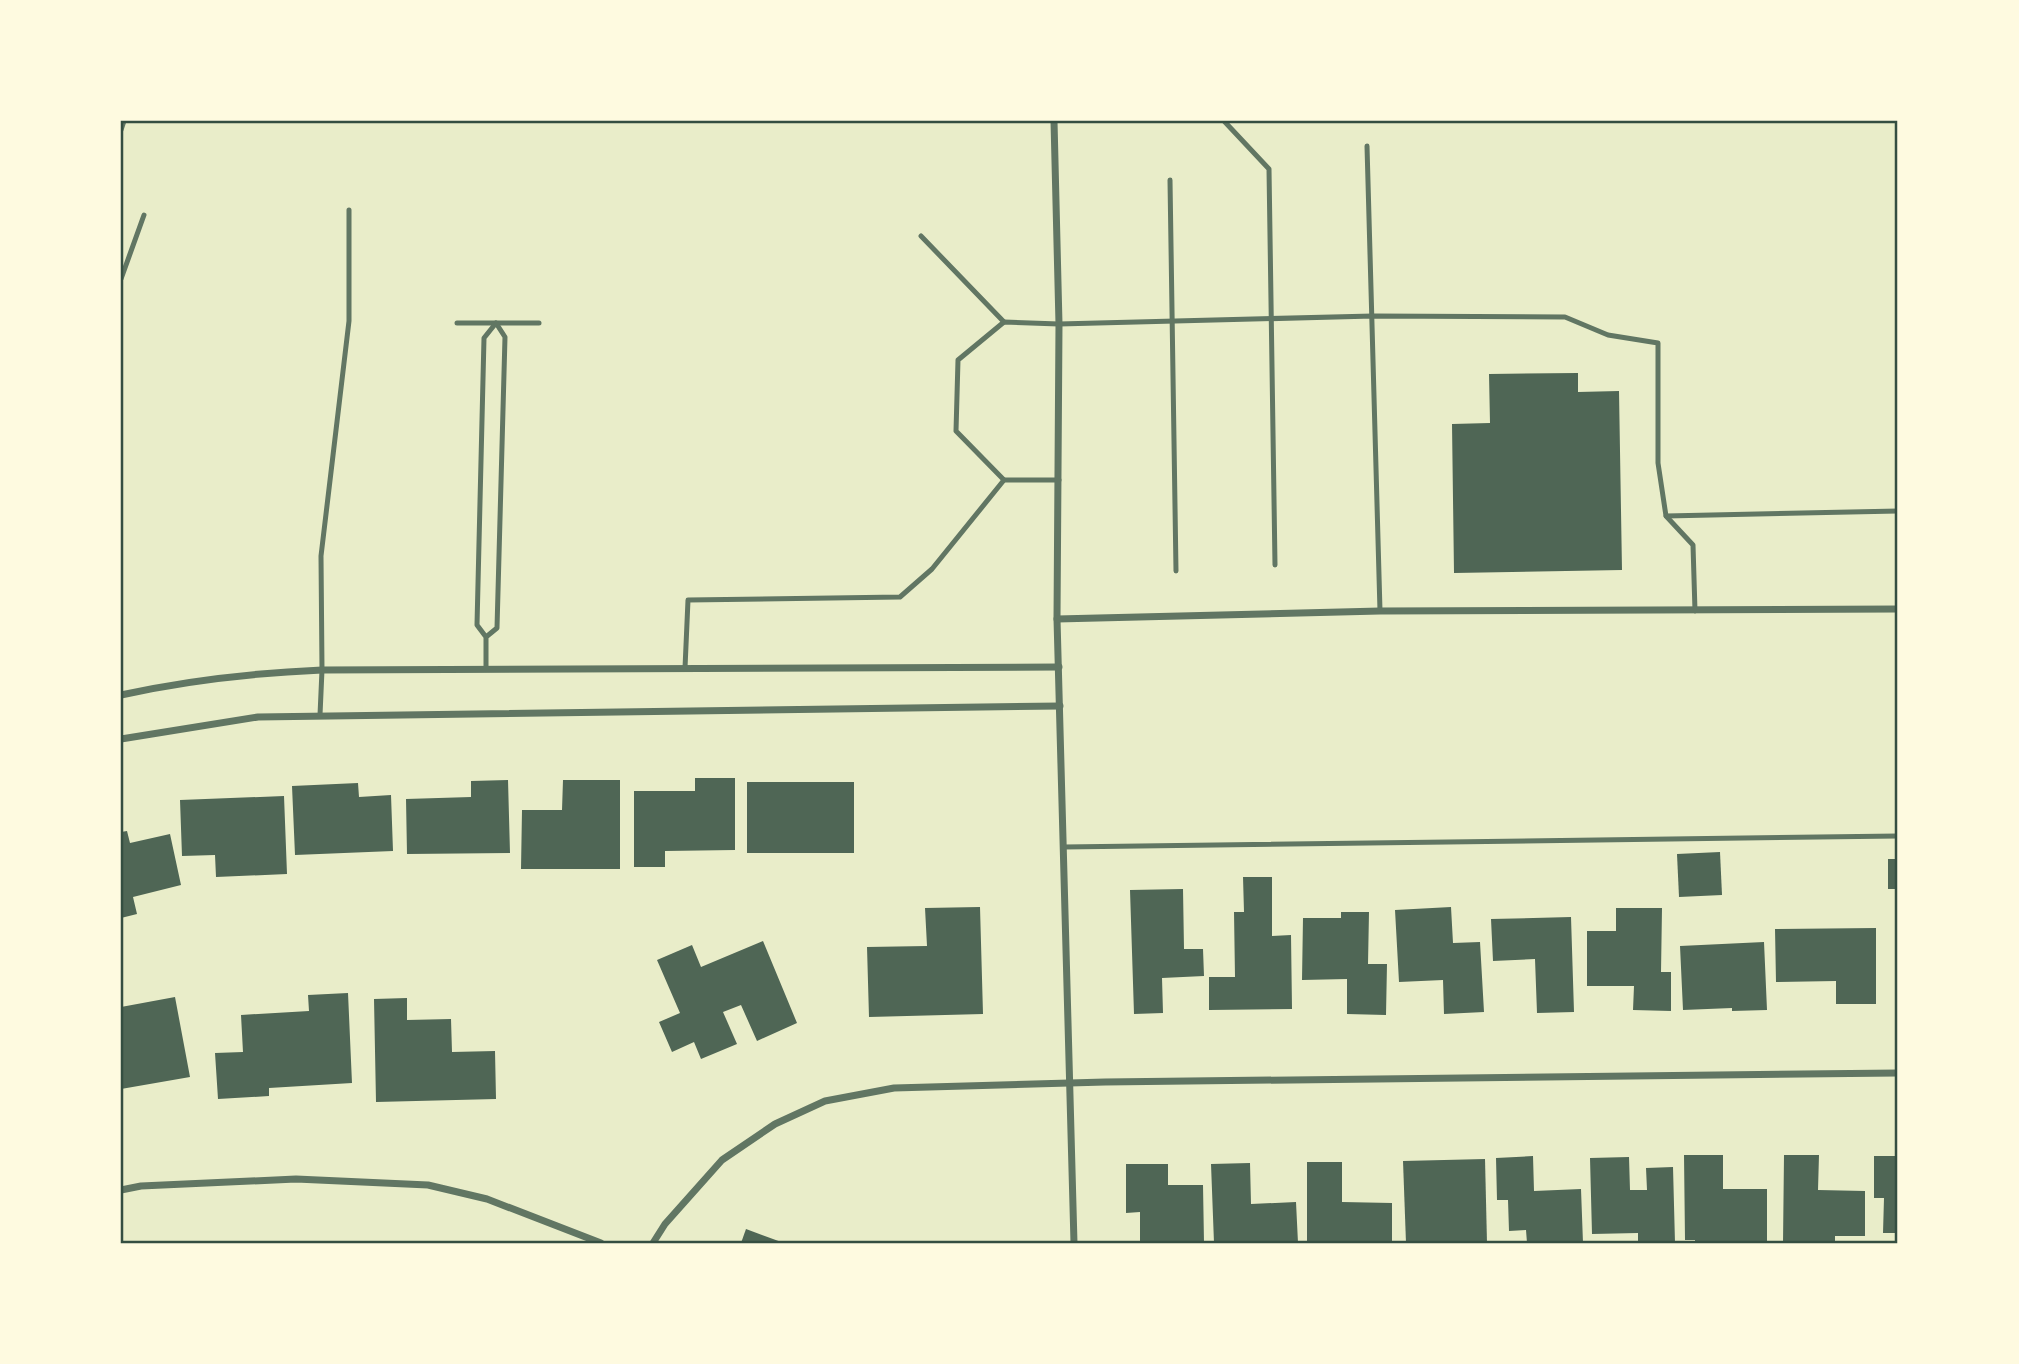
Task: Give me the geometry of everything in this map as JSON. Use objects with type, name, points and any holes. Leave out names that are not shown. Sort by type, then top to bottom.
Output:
[{"type":"street","points":[[1054,121],[1059,324],[1057,619],[1074,1243]]},
{"type":"street","points":[[1057,619],[1380,611],[1898,609]]},
{"type":"street","points":[[121,695],[177,682],[323,670],[1059,667]]},
{"type":"street","points":[[121,739],[258,717],[1060,706]]},
{"type":"street","points":[[653,1243],[665,1224],[722,1160],[775,1124],[825,1101],[894,1088],[1070,1082],[1898,1073]]},
{"type":"street","points":[[121,1190],[141,1186],[296,1179],[428,1185],[487,1199],[601,1243]]},
{"type":"lane","points":[[121,130],[124,121]]},
{"type":"lane","points":[[1224,121],[1269,169],[1275,565]]},
{"type":"lane","points":[[1367,146],[1380,611]]},
{"type":"lane","points":[[1170,180],[1176,570]]},
{"type":"lane","points":[[320,715],[323,670],[321,556],[349,321],[349,210]]},
{"type":"lane","points":[[121,279],[144,215]]},
{"type":"lane","points":[[921,236],[1004,323]]},
{"type":"lane","points":[[1059,480],[1004,480],[956,431],[958,360],[1004,323],[1172,322],[1373,316],[1565,317],[1608,335],[1658,343],[1658,463],[1666,516],[1693,545],[1695,611]]},
{"type":"lane","points":[[457,323],[539,323]]},
{"type":"lane","points":[[486,669],[486,638],[477,625],[484,338],[496,323]]},
{"type":"lane","points":[[486,638],[497,628],[505,337],[496,323]]},
{"type":"lane","points":[[685,668],[688,600],[900,597],[932,569],[1004,480]]},
{"type":"lane","points":[[1666,516],[1898,511]]},
{"type":"lane","points":[[1064,847],[1898,836]]},
{"type":"building","points":[[1578,373],[1578,392],[1619,391],[1622,570],[1454,573],[1452,424],[1490,423],[1489,374]]},
{"type":"building","points":[[695,778],[735,778],[735,850],[665,851],[665,867],[634,867],[634,791],[695,791]]},
{"type":"building","points":[[508,780],[510,853],[407,854],[406,799],[471,797],[471,781]]},
{"type":"building","points":[[563,780],[620,780],[620,869],[521,869],[522,810],[562,810]]},
{"type":"building","points":[[747,782],[854,782],[854,853],[747,853]]},
{"type":"building","points":[[358,783],[359,797],[391,795],[393,851],[295,855],[292,786]]},
{"type":"building","points":[[284,796],[287,874],[216,877],[215,855],[182,856],[180,800]]},
{"type":"building","points":[[127,831],[130,843],[170,834],[181,885],[133,897],[137,914],[121,918],[121,832]]},
{"type":"building","points":[[1720,852],[1722,895],[1679,897],[1677,854]]},
{"type":"building","points":[[1888,859],[1898,859],[1898,889],[1888,889]]},
{"type":"building","points":[[1243,877],[1272,877],[1272,936],[1291,935],[1292,1009],[1209,1010],[1209,977],[1235,977],[1234,912],[1244,912]]},
{"type":"building","points":[[1183,889],[1184,949],[1203,949],[1204,976],[1162,978],[1163,1013],[1134,1014],[1130,890]]},
{"type":"building","points":[[980,907],[983,1014],[869,1017],[867,947],[927,946],[925,908]]},
{"type":"building","points":[[1451,907],[1453,943],[1480,942],[1484,1012],[1444,1014],[1443,980],[1399,982],[1395,910]]},
{"type":"building","points":[[1616,908],[1662,908],[1661,972],[1671,972],[1671,1011],[1633,1010],[1634,986],[1587,986],[1587,931],[1616,931]]},
{"type":"building","points":[[1341,912],[1369,912],[1368,964],[1387,964],[1386,1015],[1347,1014],[1347,979],[1302,980],[1303,918],[1341,918]]},
{"type":"building","points":[[1571,917],[1574,1012],[1537,1013],[1535,959],[1493,961],[1491,919]]},
{"type":"building","points":[[1876,928],[1876,1004],[1836,1004],[1836,981],[1776,982],[1775,929]]},
{"type":"building","points":[[763,941],[797,1023],[757,1041],[741,1005],[723,1012],[737,1044],[701,1059],[694,1042],[672,1052],[659,1022],[680,1013],[657,960],[692,945],[701,967]]},
{"type":"building","points":[[1764,942],[1767,1010],[1683,1010],[1680,946]]},
{"type":"building","points":[[348,993],[352,1083],[269,1088],[269,1096],[218,1099],[215,1053],[243,1052],[241,1015],[309,1011],[308,995]]},
{"type":"building","points":[[175,997],[190,1077],[121,1089],[121,1007]]},
{"type":"building","points":[[407,998],[407,1020],[451,1019],[452,1052],[495,1051],[496,1099],[376,1102],[374,999]]},
{"type":"building","points":[[1684,1155],[1723,1155],[1723,1189],[1767,1189],[1767,1243],[1695,1243],[1695,1240],[1685,1240]]},
{"type":"building","points":[[1784,1155],[1819,1155],[1818,1190],[1865,1191],[1865,1236],[1835,1236],[1835,1243],[1783,1243]]},
{"type":"building","points":[[1533,1156],[1534,1191],[1581,1189],[1583,1243],[1527,1243],[1526,1230],[1509,1231],[1508,1200],[1497,1200],[1496,1158]]},
{"type":"building","points":[[1874,1156],[1898,1156],[1898,1233],[1883,1233],[1884,1198],[1874,1198]]},
{"type":"building","points":[[1629,1157],[1630,1190],[1647,1190],[1646,1168],[1673,1167],[1675,1243],[1638,1243],[1638,1233],[1592,1234],[1590,1158]]},
{"type":"building","points":[[1485,1159],[1487,1243],[1406,1243],[1403,1161]]},
{"type":"building","points":[[1307,1162],[1342,1162],[1342,1202],[1392,1203],[1392,1243],[1307,1243]]},
{"type":"building","points":[[1250,1163],[1251,1204],[1296,1202],[1298,1243],[1214,1243],[1211,1164]]},
{"type":"building","points":[[1126,1164],[1168,1164],[1168,1185],[1203,1185],[1204,1243],[1140,1243],[1140,1212],[1126,1213]]},
{"type":"building","points":[[746,1229],[784,1243],[741,1243]]}]
